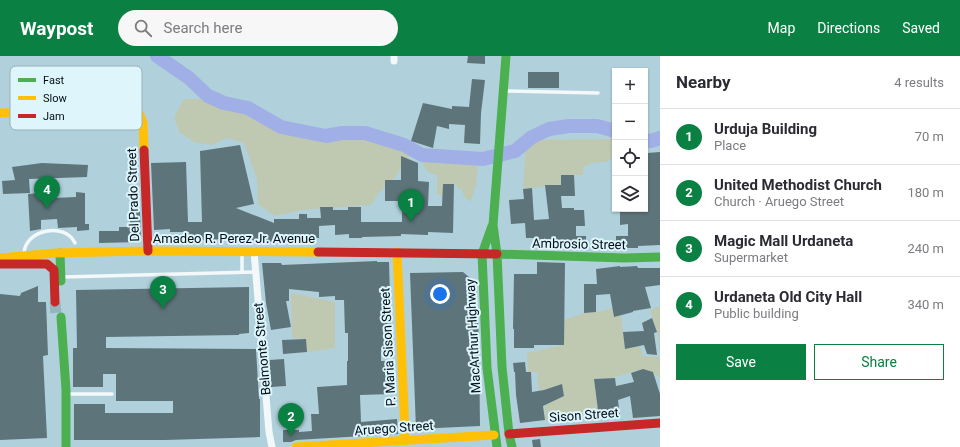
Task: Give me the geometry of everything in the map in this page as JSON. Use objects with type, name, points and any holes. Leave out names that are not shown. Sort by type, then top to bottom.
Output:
[{"type":"main road","name":"MacArthur Highway","points":[[506,56],[493,225],[497,254],[502,367],[509,434],[512,447]]},
{"type":"main road","name":"Del Prado Street","points":[[0,113],[10,113]]},
{"type":"main road","name":"Del Prado Street","points":[[142,120],[148,251]]},
{"type":"main road","name":"MacArthur Highway","points":[[493,225],[482,254],[487,368],[494,435],[497,447]]},
{"type":"main road","name":"Amadeo R. Perez Jr. Avenue","points":[[0,258],[24,255],[148,251],[497,254]]},
{"type":"main road","name":"P. Maria Sison Street","points":[[397,252],[405,432],[403,444]]},
{"type":"main road","name":"Amadeo R. Perez Jr. Avenue","points":[[397,266],[408,260],[460,261],[467,253]]},
{"type":"main road","points":[[0,264],[47,264],[54,270],[58,302],[61,277],[60,254]]},
{"type":"main road","name":"Ambrosio Street","points":[[497,254],[625,258],[660,257]]},
{"type":"main road","points":[[59,447],[58,317],[65,394],[66,447]]},
{"type":"main road","points":[[485,336],[501,336]]},
{"type":"main road","name":"Sison Street","points":[[509,434],[660,423]]},
{"type":"main road","name":"Aruego Street","points":[[296,447],[403,444],[494,435]]},
{"type":"street","name":"Belmonte Street","points":[[254,251],[269,432],[272,447]]},
{"type":"lane","points":[[503,91],[598,93]]},
{"type":"lane","points":[[24,255],[24,250],[28,242],[36,235],[45,231],[55,230],[65,233],[73,239],[75,243]]},
{"type":"lane","points":[[242,252],[242,272]]},
{"type":"lane","points":[[61,277],[255,272]]},
{"type":"lane","points":[[65,394],[112,394]]},
{"type":"green space","points":[[184,99],[200,99],[253,113],[274,127],[332,137],[340,135],[357,135],[374,138],[411,153],[397,175],[378,194],[371,205],[302,210],[275,216],[258,204],[257,179],[244,143],[227,138],[212,145],[194,142],[179,132],[174,117]]},
{"type":"green space","points":[[612,139],[612,158],[607,162],[591,163],[583,168],[583,175],[561,175],[561,185],[523,189],[526,140]]},
{"type":"green space","points":[[421,158],[478,161],[476,185],[471,202],[465,197],[462,189],[458,189],[457,185],[447,185],[447,197],[437,194],[437,175],[426,170]]},
{"type":"green space","points":[[291,293],[335,302],[335,348],[307,352],[306,339],[292,338]]},
{"type":"green space","points":[[660,306],[660,352],[658,335],[650,310]]},
{"type":"green space","points":[[613,308],[614,317],[621,315],[625,349],[640,346],[643,356],[660,357],[660,378],[649,371],[639,370],[613,378],[594,379],[599,419],[545,420],[545,405],[564,396],[562,385],[539,391],[537,372],[528,372],[527,353],[563,345],[564,320],[584,313]]},
{"type":"building","points":[[468,56],[485,56],[485,64],[467,63]]},
{"type":"building","points":[[528,72],[559,72],[559,88],[528,88]]},
{"type":"building","points":[[472,79],[485,80],[481,113],[480,144],[464,143],[465,125],[449,124],[449,129],[437,126],[433,148],[411,141],[423,103],[452,109],[452,106],[469,107]]},
{"type":"building","points":[[240,145],[254,204],[236,208],[274,223],[274,219],[299,219],[299,214],[307,214],[307,218],[321,218],[320,207],[333,207],[333,210],[348,210],[348,207],[361,207],[361,222],[402,222],[402,201],[385,201],[385,180],[401,180],[401,156],[418,163],[418,181],[429,182],[428,206],[442,206],[443,184],[454,184],[453,233],[428,232],[428,235],[401,234],[401,236],[349,238],[349,234],[335,235],[335,225],[319,226],[319,238],[307,238],[307,240],[296,240],[296,242],[273,242],[241,240],[241,238],[190,241],[189,232],[170,232],[170,229],[154,230],[151,163],[186,162],[188,222],[202,222],[200,151]]},
{"type":"building","points":[[660,152],[660,245],[638,246],[638,248],[616,248],[616,236],[628,236],[628,224],[620,225],[620,212],[648,212],[648,153]]},
{"type":"building","points":[[42,163],[88,165],[87,177],[29,179],[30,193],[3,194],[2,181],[15,180],[12,167]]},
{"type":"building","points":[[561,175],[574,175],[575,196],[561,196],[562,208],[584,210],[585,226],[576,226],[576,236],[586,236],[586,244],[575,244],[575,241],[563,241],[563,243],[554,243],[554,241],[537,242],[536,238],[526,238],[525,223],[511,224],[509,200],[524,199],[523,189],[532,188],[534,220],[549,219],[545,185],[561,185]]},
{"type":"building","points":[[53,192],[54,198],[76,197],[76,192],[85,193],[85,224],[89,224],[89,230],[77,231],[77,227],[58,228],[57,219],[41,220],[41,229],[30,231],[28,194]]},
{"type":"building","points":[[130,211],[140,211],[141,242],[99,243],[99,231],[119,231],[119,227],[130,227]]},
{"type":"building","points":[[377,261],[389,262],[391,331],[393,331],[392,348],[381,348],[381,361],[386,361],[387,378],[392,378],[392,394],[360,395],[361,422],[397,419],[398,434],[283,442],[283,430],[299,430],[299,432],[312,431],[311,414],[319,414],[317,387],[347,385],[348,333],[345,333],[344,300],[335,300],[335,296],[319,297],[319,292],[289,289],[289,301],[286,301],[291,327],[271,330],[266,303],[262,263],[281,263],[282,265]]},
{"type":"building","points":[[537,262],[565,263],[564,345],[534,345],[534,348],[514,348],[514,274],[537,274]]},
{"type":"building","points":[[620,266],[660,268],[660,285],[645,287],[651,308],[633,311],[614,317],[610,294],[596,295],[596,312],[584,313],[584,284],[597,284],[596,269]]},
{"type":"building","points":[[463,272],[476,283],[479,342],[480,426],[416,429],[410,273]]},
{"type":"building","points":[[38,286],[38,302],[46,302],[48,355],[43,356],[47,438],[0,440],[0,294],[20,296],[21,293]]},
{"type":"building","points":[[249,287],[249,333],[239,335],[106,337],[106,348],[256,349],[260,399],[260,437],[165,440],[74,440],[74,404],[105,404],[105,413],[173,413],[173,401],[116,401],[116,374],[103,374],[103,387],[73,387],[73,348],[77,348],[76,290]]},
{"type":"building","points":[[652,318],[657,332],[654,333],[657,355],[647,354],[644,345],[625,349],[623,332],[644,331],[642,323]]},
{"type":"building","points":[[306,339],[307,352],[283,354],[282,340]]},
{"type":"building","points":[[284,359],[286,386],[271,387],[269,360]]},
{"type":"building","points":[[525,362],[526,372],[531,372],[532,392],[562,384],[564,396],[543,406],[545,420],[520,423],[513,363]]},
{"type":"building","points":[[643,369],[653,372],[660,394],[660,416],[633,418],[630,396],[618,400],[620,418],[599,418],[594,379],[615,378],[616,386],[634,382],[631,373]]},
{"type":"building","points":[[540,439],[541,447],[533,447],[532,440]]},
{"type":"waterway","points":[[157,56],[189,78],[208,96],[224,103],[248,108],[281,127],[326,136],[342,133],[365,133],[404,145],[422,155],[483,159],[515,151],[532,137],[549,129],[569,126],[597,126],[612,130]]},
{"type":"waterway","points":[[648,140],[660,138]]},
{"type":"tunnel","points":[[55,302],[56,317]]},
{"type":"traffic: fast","points":[[506,56],[493,225],[497,254],[502,367],[509,434],[512,447]]},
{"type":"traffic: fast","points":[[492,226],[482,254],[487,368],[497,447]]},
{"type":"traffic: fast","points":[[60,253],[61,281]]},
{"type":"traffic: fast","points":[[497,254],[625,258],[660,257]]},
{"type":"traffic: fast","points":[[61,317],[66,390],[66,447]]},
{"type":"traffic: slow","points":[[0,113],[10,113]]},
{"type":"traffic: slow","points":[[142,120],[144,150]]},
{"type":"traffic: slow","points":[[0,258],[55,253],[148,251],[318,252]]},
{"type":"traffic: slow","points":[[397,252],[405,432],[404,440]]},
{"type":"traffic: slow","points":[[296,447],[494,435]]},
{"type":"traffic: jam","points":[[144,150],[148,251]]},
{"type":"traffic: jam","points":[[318,252],[497,254]]},
{"type":"traffic: jam","points":[[0,264],[47,264],[54,270],[55,302]]},
{"type":"traffic: jam","points":[[509,434],[660,423]]},
{"type":"place","name":"Urdaneta Old City Hall","points":[[47,209]]},
{"type":"place","name":"Urduja Building","points":[[411,222]]},
{"type":"place","name":"Magic Mall Urdaneta","points":[[163,309]]},
{"type":"place","name":"United Methodist Church","points":[[291,436]]}]
